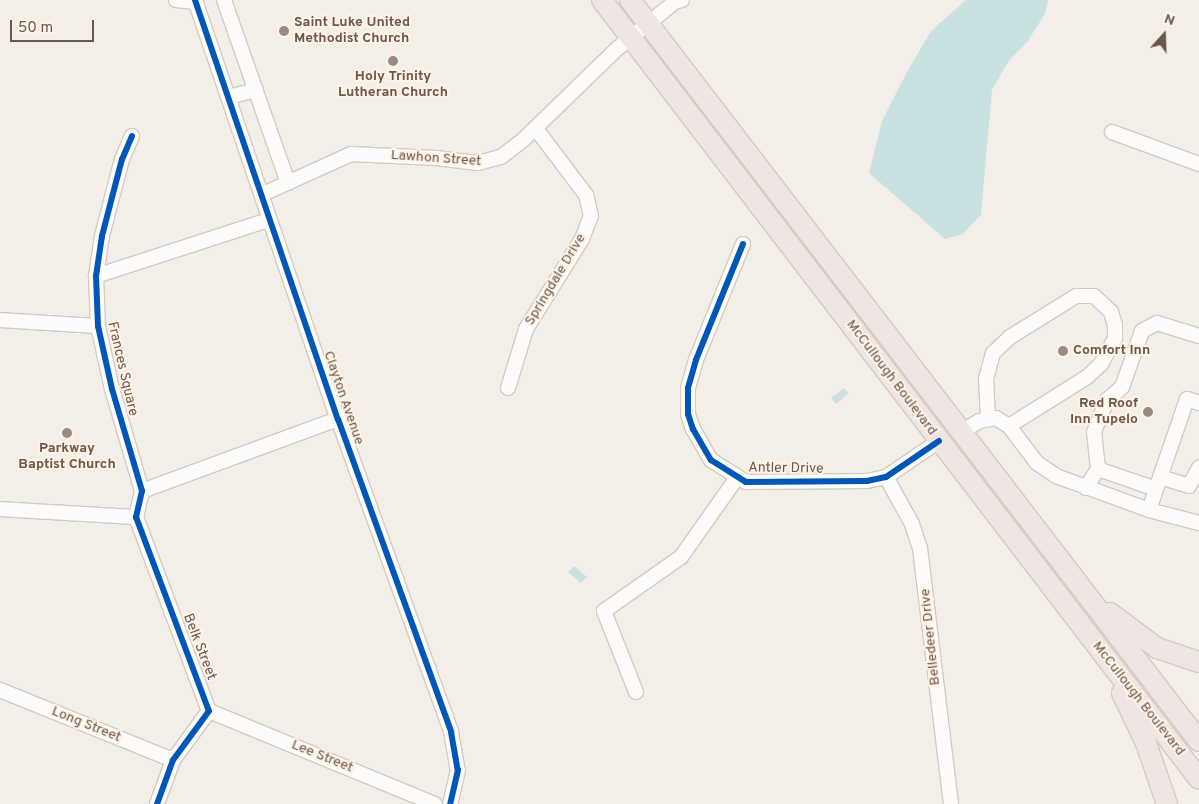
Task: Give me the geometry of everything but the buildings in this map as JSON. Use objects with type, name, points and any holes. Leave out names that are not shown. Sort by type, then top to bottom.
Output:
[{"type":"highway","name":"McCullough Boulevard","points":[[602,0],[1199,779]]},
{"type":"highway","name":"McCullough Boulevard","points":[[630,0],[1199,741]]},
{"type":"highway","points":[[762,208],[780,197]]},
{"type":"highway","points":[[874,355],[903,378],[938,423],[962,432]]},
{"type":"highway","points":[[939,441],[959,444],[987,481],[1019,506]]},
{"type":"highway","points":[[1084,592],[1157,648],[1199,662]]},
{"type":"highway","points":[[1102,653],[1146,743],[1167,804]]},
{"type":"street","points":[[176,0],[195,1]]},
{"type":"street","points":[[224,0],[288,183]]},
{"type":"street","name":"Lawhon Street","points":[[263,194],[351,154],[487,162],[500,157],[536,129],[631,38],[682,0]]},
{"type":"street","name":"Clayton Avenue","points":[[195,1],[263,194],[268,220],[338,420],[451,732],[458,770],[450,804]]},
{"type":"street","points":[[229,97],[256,90]]},
{"type":"street","name":"Springdale Drive","points":[[508,388],[526,329],[582,239],[591,216],[586,195],[536,129]]},
{"type":"street","points":[[1112,132],[1199,164]]},
{"type":"street","name":"Frances Square","points":[[132,136],[115,184],[96,276],[98,326],[112,389],[142,491]]},
{"type":"street","points":[[96,276],[268,220]]},
{"type":"street","name":"Antler Drive","points":[[743,244],[696,360],[687,400],[692,429],[704,452],[736,479],[757,484],[866,481],[886,477],[939,441]]},
{"type":"street","points":[[988,417],[986,379],[993,353],[1010,337],[1076,296],[1094,296],[1111,312],[1115,325],[1115,338],[1101,364],[1086,377],[1009,426]]},
{"type":"street","points":[[0,320],[98,326]]},
{"type":"street","points":[[1086,488],[1098,469],[1094,432],[1107,400],[1122,387],[1142,331],[1157,324],[1199,336]]},
{"type":"street","points":[[1149,510],[1188,399],[1199,403]]},
{"type":"street","points":[[962,432],[988,417]]},
{"type":"street","points":[[988,417],[1009,426],[1037,463],[1086,488],[1149,510],[1199,523]]},
{"type":"street","points":[[0,509],[136,517],[142,491],[338,420]]},
{"type":"street","points":[[1098,469],[1158,483],[1189,486],[1199,468]]},
{"type":"street","name":"Belledeer Drive","points":[[886,477],[912,524],[920,548],[951,804]]},
{"type":"street","points":[[636,692],[604,611],[682,557],[736,479]]},
{"type":"street","name":"Belk Street","points":[[136,517],[209,710]]},
{"type":"street","name":"Long Street","points":[[0,690],[173,760]]},
{"type":"street","points":[[157,804],[173,760],[209,710]]},
{"type":"street","name":"Lee Street","points":[[209,710],[435,804]]},
{"type":"water","points":[[966,0],[1048,0],[1045,14],[1027,42],[1008,62],[992,90],[981,215],[963,234],[945,239],[869,173],[882,121],[908,70],[931,31]]},
{"type":"water","points":[[844,388],[849,393],[836,404],[831,398]]},
{"type":"water","points":[[574,566],[587,577],[581,583],[568,572]]},
{"type":"cycle path","points":[[195,0],[338,419],[451,732],[458,770],[450,804]]},
{"type":"cycle path","points":[[132,136],[122,159],[102,236],[96,276],[98,326],[112,389],[142,491],[136,517],[209,711],[173,760],[157,804]]},
{"type":"cycle path","points":[[743,244],[696,360],[688,388],[688,414],[693,429],[711,460],[746,482],[867,481],[886,477],[939,441]]},
{"type":"place","name":"Saint Luke United Methodist Church","points":[[284,31]]},
{"type":"place","name":"Holy Trinity Lutheran Church","points":[[393,61]]},
{"type":"place","name":"Comfort Inn","points":[[1063,351]]},
{"type":"place","name":"Red Roof Inn Tupelo","points":[[1148,412]]},
{"type":"place","name":"Parkway Baptist Church","points":[[67,433]]}]
